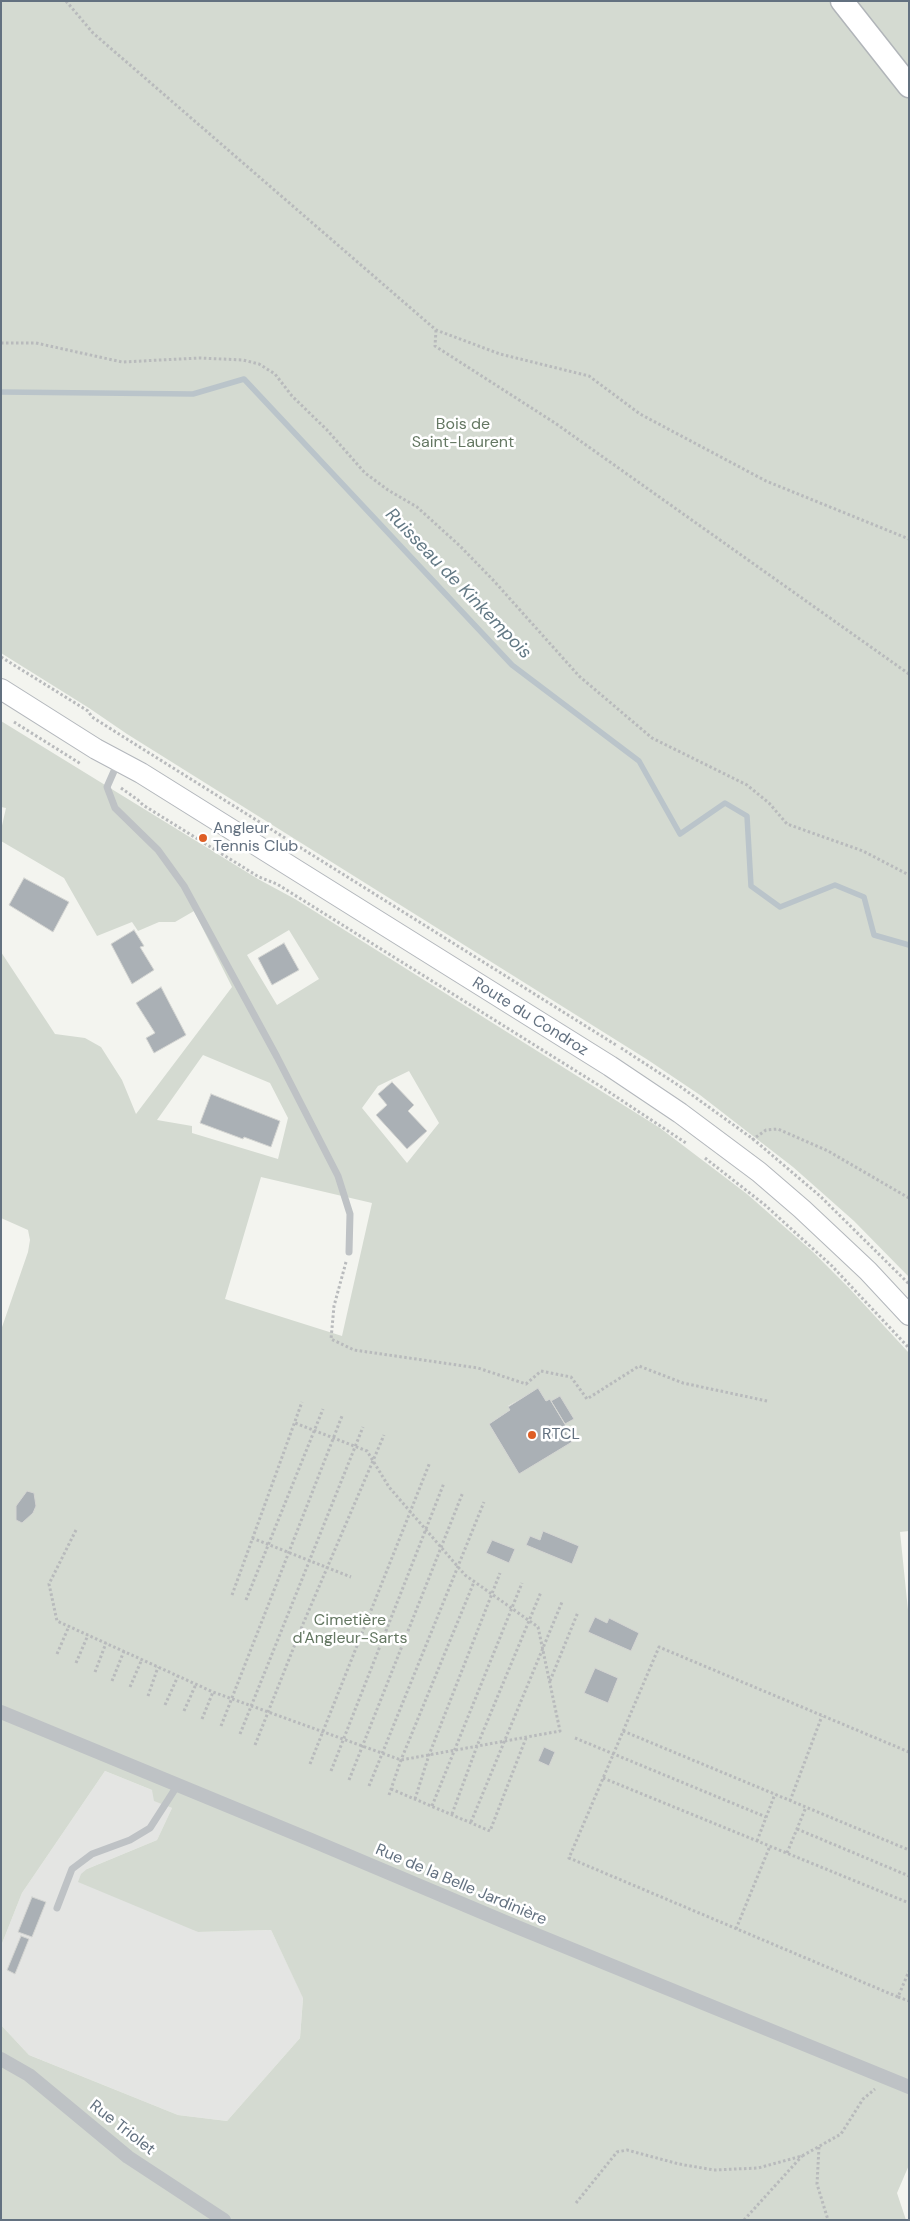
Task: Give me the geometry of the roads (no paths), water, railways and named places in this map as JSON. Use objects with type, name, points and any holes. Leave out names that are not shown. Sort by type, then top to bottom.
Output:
[{"type":"main road","points":[[842,1],[909,86]]},
{"type":"main road","name":"Route du Condroz","points":[[1,689],[118,761],[141,773],[610,1066],[680,1113],[738,1156],[824,1229],[909,1315]]},
{"type":"street","name":"Rue de la Belle Jardinière","points":[[1,1712],[666,1989],[909,2087]]},
{"type":"street","name":"Rue Triolet","points":[[1,2059],[29,2075],[128,2158],[224,2220]]},
{"type":"lane","points":[[118,761],[107,787],[115,808],[158,850],[184,886],[276,1057],[343,1188],[350,1214],[349,1252]]},
{"type":"lane","points":[[57,1908],[72,1869],[92,1854],[130,1840],[150,1828],[177,1786]]},
{"type":"waterway","name":"Ruisseau de Kinkempois","points":[[1,392],[193,394],[244,379],[512,665],[639,761],[680,834],[725,803],[747,816],[751,886],[780,907],[835,885],[864,897],[874,935],[909,945]]},
{"type":"place","name":"Angleur Tennis Club","points":[[203,838]]},
{"type":"place","name":"RTCL","points":[[532,1435]]},
{"type":"park label","name":"Bois de Saint-Laurent","points":[[463,434]]},
{"type":"park label","name":"Cimetière d'Angleur-Sarts","points":[[350,1630]]}]
